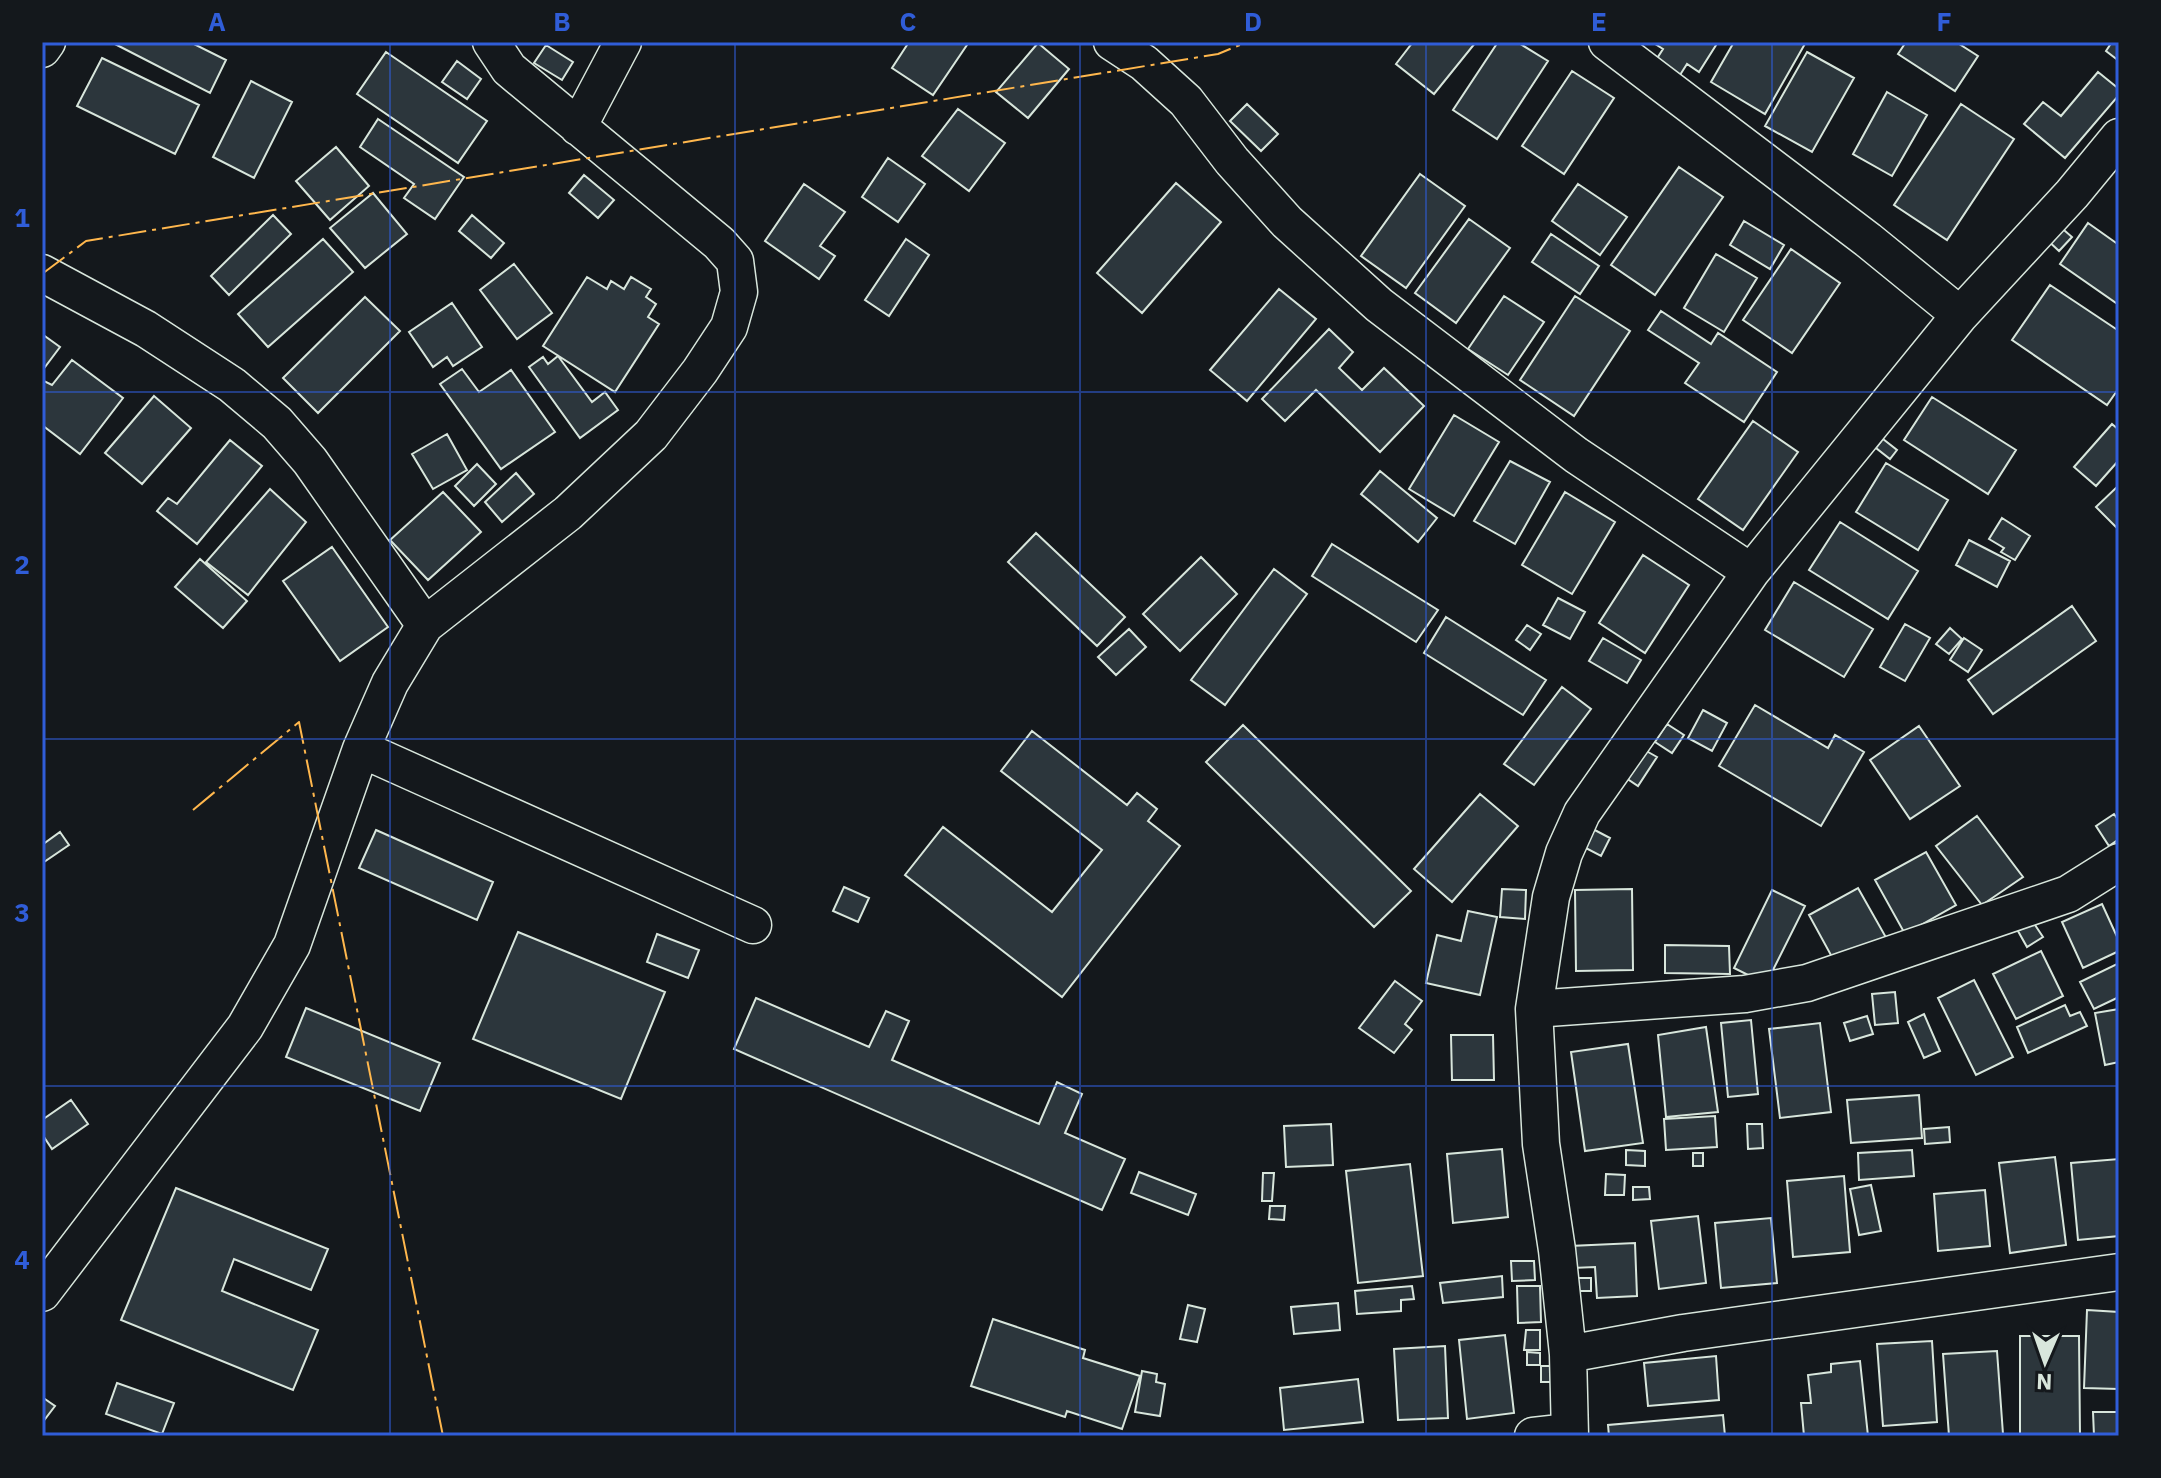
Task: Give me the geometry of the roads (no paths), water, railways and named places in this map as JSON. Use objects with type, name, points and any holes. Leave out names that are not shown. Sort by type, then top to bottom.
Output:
[{"type":"street","points":[[42,49],[47,42]]},
{"type":"street","points":[[42,1293],[253,1014],[292,945],[361,749],[390,683],[425,625],[568,513],[651,435],[729,327],[739,292],[735,261],[719,243],[509,69],[491,42]]},
{"type":"street","points":[[578,127],[623,42]]},
{"type":"street","points":[[1112,42],[1144,63],[1186,101],[1232,161],[1287,222],[1379,305],[1576,455],[1751,572]]},
{"type":"street","points":[[1607,42],[1856,230],[1960,315]]},
{"type":"street","points":[[1533,1436],[1570,1434],[1568,1354],[1541,1144],[1534,1009],[1551,897],[1564,853],[1582,813],[1751,572],[1960,315],[2072,194],[2119,137]]},
{"type":"street","points":[[42,273],[146,329],[232,385],[277,423],[310,461],[425,625]]},
{"type":"street","points":[[361,749],[753,925]]},
{"type":"street","points":[[1534,1009],[1745,994],[1807,983],[2068,894],[2119,862]]},
{"type":"street","points":[[1568,1354],[1699,1331],[2119,1272]]}]
